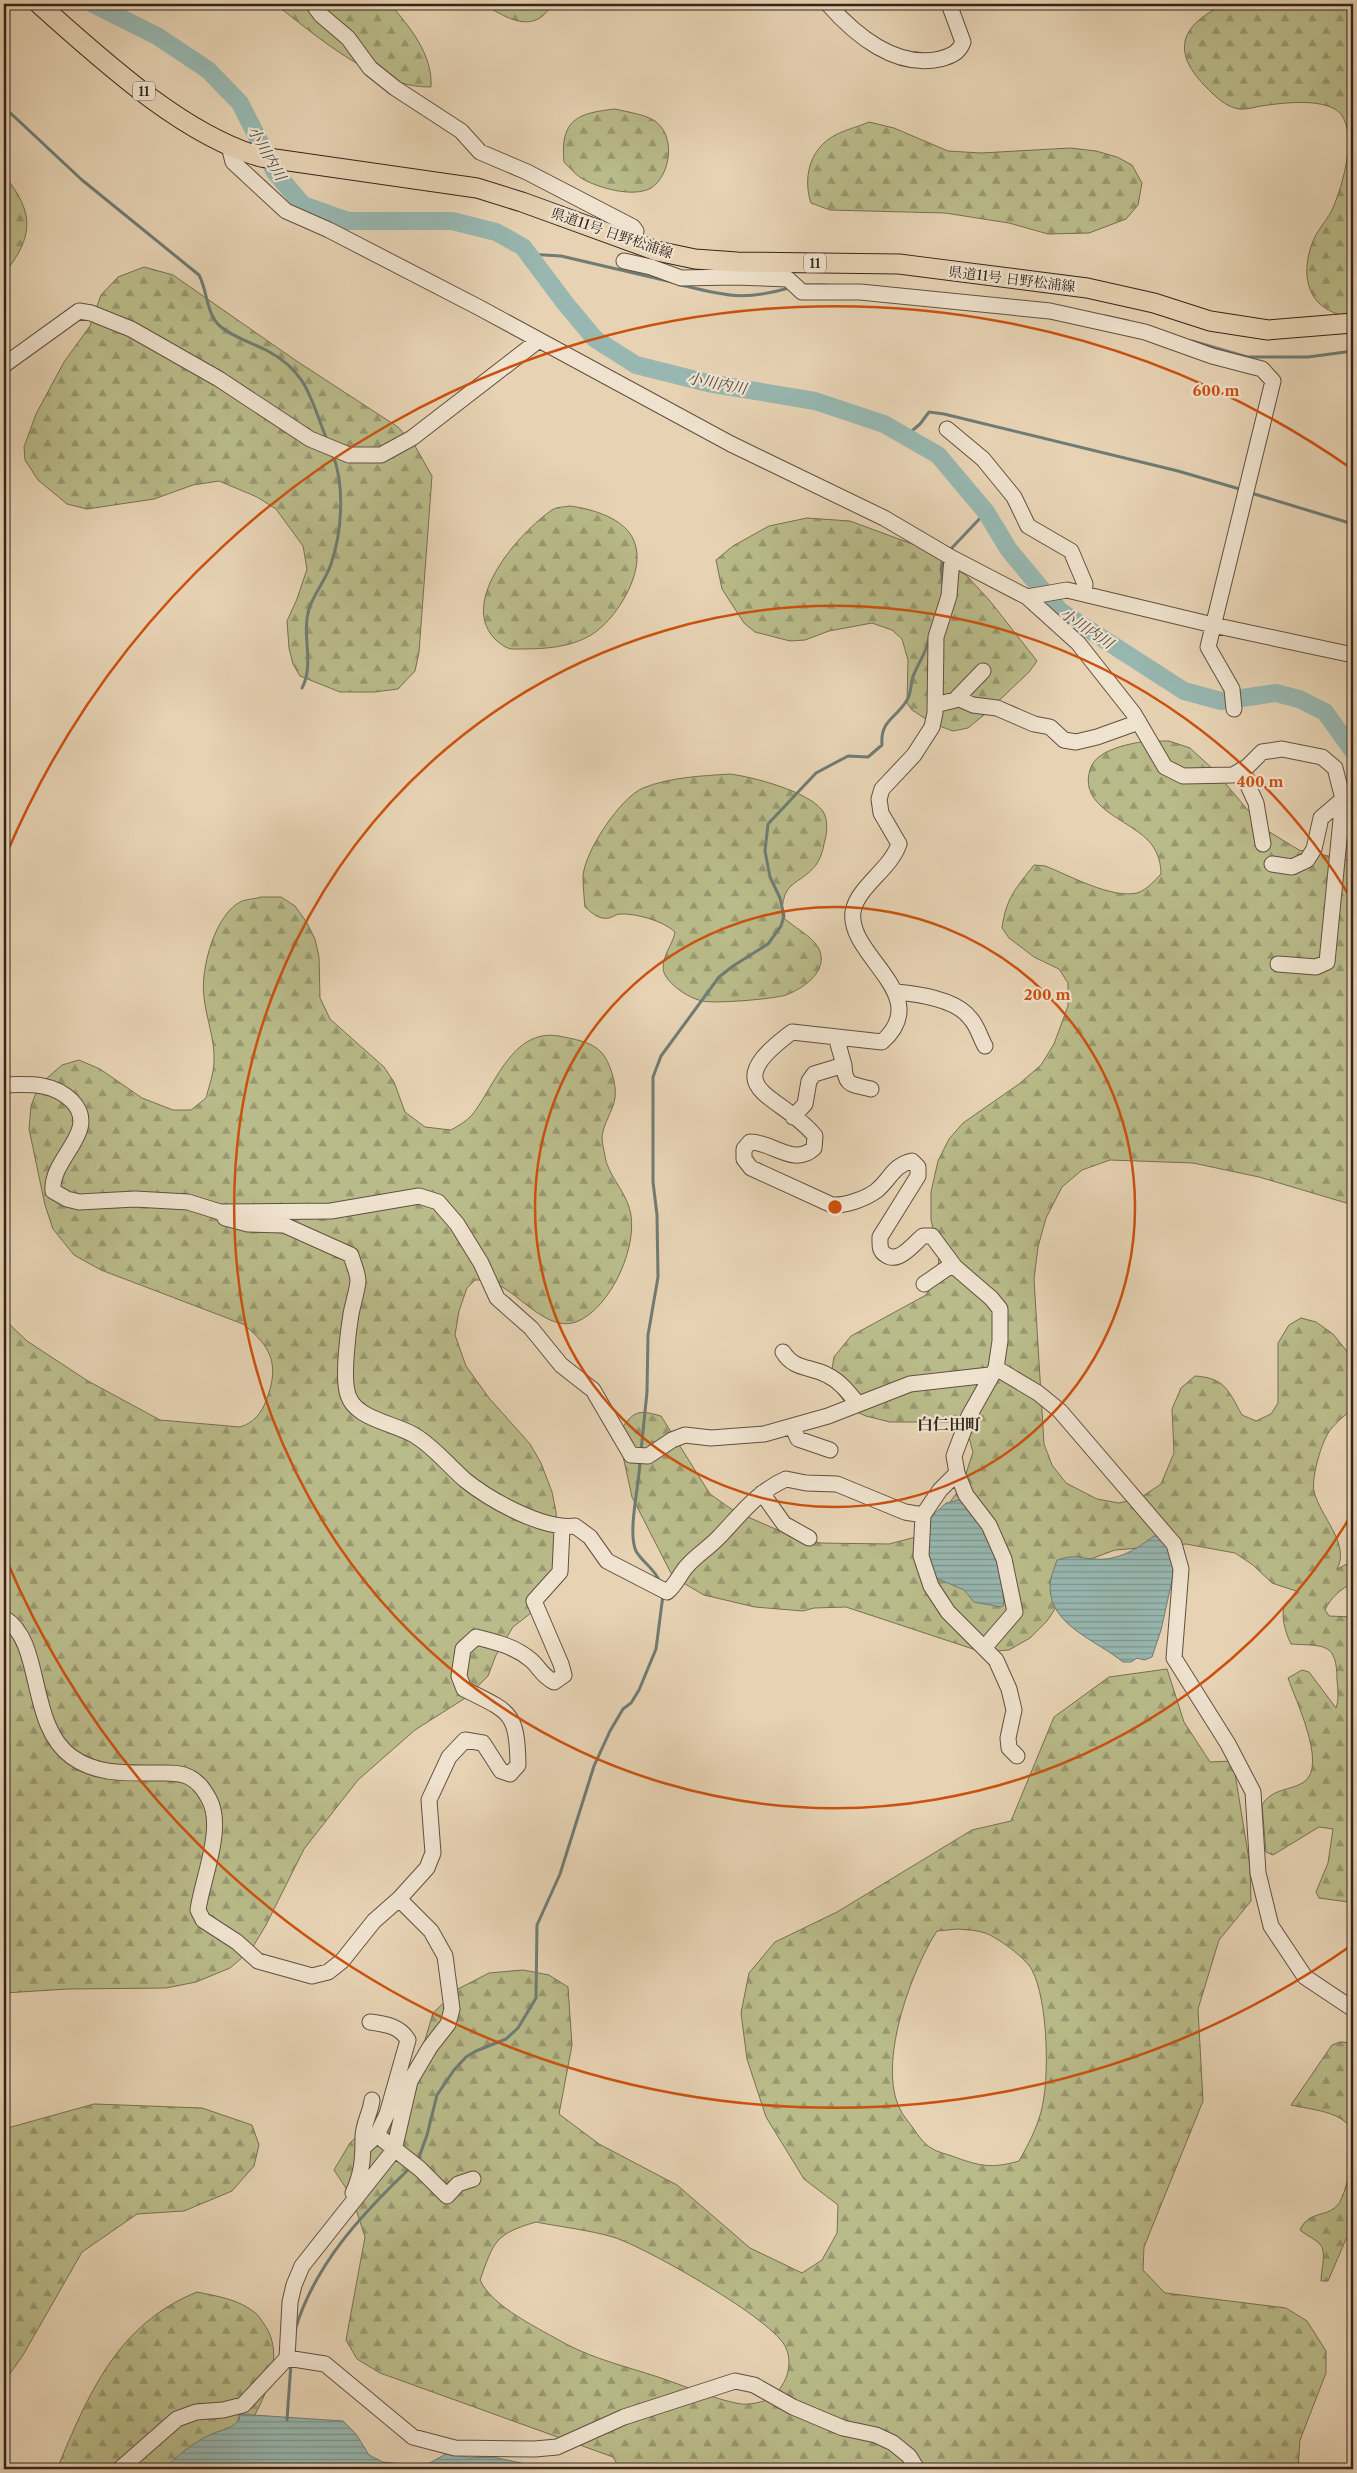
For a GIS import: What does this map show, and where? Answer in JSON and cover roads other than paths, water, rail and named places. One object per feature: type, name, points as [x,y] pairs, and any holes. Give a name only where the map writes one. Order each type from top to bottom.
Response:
[{"type":"main road","name":"県道11号 日野松浦線","points":[[39,4],[138,86],[184,121],[229,146],[261,157],[477,188],[522,202],[657,252],[695,259],[735,270],[899,264],[1087,288],[1154,303],[1210,321],[1268,330],[1353,323]]},
{"type":"street","points":[[313,4],[321,15],[348,38],[370,68],[395,88],[461,131],[480,152],[527,172],[633,227],[636,231],[633,243]]},
{"type":"street","points":[[828,4],[854,31],[872,44],[901,58],[934,60],[949,57],[960,50],[963,42],[949,4]]},
{"type":"street","points":[[229,146],[233,162],[286,211],[329,230],[731,444],[884,518],[1027,597],[1078,643],[1139,722],[1165,767],[1183,776],[1233,775],[1262,752],[1282,749],[1322,757],[1335,768],[1343,799],[1327,962],[1316,968],[1278,964]]},
{"type":"street","points":[[624,260],[681,278],[735,270],[788,279],[802,292],[860,292],[1050,311],[1145,332],[1212,356],[1262,370],[1273,381],[1208,647],[1232,689],[1234,709]]},
{"type":"street","points":[[4,365],[79,312],[91,313],[131,329],[219,379],[310,439],[349,455],[382,455],[412,438],[538,340]]},
{"type":"street","points":[[947,429],[984,459],[1014,497],[1028,526],[1071,551],[1085,584],[1084,594]]},
{"type":"street","points":[[948,555],[950,596],[936,637],[935,705],[932,728],[922,744],[882,790],[879,799],[881,813],[899,844],[895,856],[856,901],[853,914],[855,933],[897,992],[898,1016],[893,1033],[882,1042],[792,1032],[764,1057],[755,1070],[756,1082],[760,1093],[806,1126],[815,1136],[814,1148],[808,1154],[795,1157],[762,1142],[750,1142],[744,1149],[744,1159],[751,1168],[832,1205],[843,1206],[876,1191],[896,1168],[903,1163],[912,1161],[918,1167],[918,1176],[880,1238],[880,1247],[884,1254],[890,1258],[899,1256],[923,1236],[932,1236],[953,1264],[1000,1309],[1000,1342],[993,1372],[958,1440],[954,1456],[957,1473],[966,1495],[989,1526],[1004,1559],[1014,1612],[984,1648]]},
{"type":"street","points":[[1027,597],[1067,590],[1352,657]]},
{"type":"street","points":[[935,705],[958,698],[983,671]]},
{"type":"street","points":[[958,698],[973,705],[997,708],[1034,724],[1050,727],[1064,740],[1076,742],[1097,737],[1139,722]]},
{"type":"street","points":[[1241,770],[1256,803],[1263,844]]},
{"type":"street","points":[[1343,799],[1353,812]]},
{"type":"street","points":[[1272,864],[1292,867],[1308,860],[1314,849],[1321,818],[1343,799]]},
{"type":"street","points":[[897,992],[927,994],[953,1006],[970,1017],[985,1046]]},
{"type":"street","points":[[836,1037],[844,1065],[845,1079],[849,1084],[871,1089]]},
{"type":"street","points":[[793,1117],[804,1104],[809,1081],[814,1074],[844,1065]]},
{"type":"street","points":[[4,1085],[48,1085],[65,1094],[79,1108],[83,1119],[81,1130],[52,1180],[53,1191],[67,1199],[80,1202],[135,1199],[188,1202],[220,1212],[263,1213],[331,1211],[419,1196],[438,1202],[457,1224],[481,1263],[496,1298],[531,1328],[561,1365],[593,1390],[631,1455],[648,1456],[672,1440],[685,1435],[711,1438],[764,1434],[828,1416],[910,1384],[993,1372],[1038,1393],[1060,1411],[1174,1544],[1181,1569],[1174,1658],[1228,1744],[1253,1792],[1258,1873],[1271,1926],[1306,1977],[1353,2009]]},
{"type":"street","points":[[188,1202],[201,1213],[248,1224],[284,1225],[351,1255],[358,1280],[351,1315],[346,1391],[355,1407],[364,1415],[393,1424],[414,1435],[427,1444],[467,1481],[514,1511],[562,1528],[575,1526],[590,1536],[607,1561],[667,1592],[675,1586],[686,1566],[762,1493],[786,1479],[806,1484],[837,1484],[905,1512],[923,1515]]},
{"type":"street","points":[[924,1284],[953,1264]]},
{"type":"street","points":[[783,1352],[789,1361],[799,1368],[827,1375],[842,1385],[858,1404]]},
{"type":"street","points":[[792,1426],[798,1439],[830,1450]]},
{"type":"street","points":[[957,1473],[940,1490],[923,1515],[921,1556],[931,1586],[948,1612],[996,1660],[1009,1689],[1014,1710],[1008,1738],[1009,1748],[1017,1756]]},
{"type":"street","points":[[762,1493],[784,1524],[808,1538]]},
{"type":"street","points":[[4,1618],[15,1626],[22,1638],[28,1651],[43,1713],[55,1737],[71,1757],[97,1770],[121,1773],[176,1773],[190,1777],[201,1785],[211,1802],[215,1823],[212,1851],[198,1910],[203,1920],[237,1942],[258,1961],[312,1976],[328,1972],[362,1939],[374,1921],[399,1899],[427,1868],[433,1853],[429,1800],[456,1748],[465,1740],[483,1743],[501,1771],[510,1774],[518,1765],[514,1726],[504,1709],[464,1689],[459,1676],[463,1649],[476,1637],[506,1644],[532,1661],[542,1676],[554,1682],[564,1675],[562,1664],[534,1601],[560,1572],[562,1528]]},
{"type":"street","points":[[120,2469],[177,2419],[196,2412],[243,2406],[287,2358],[290,2302],[294,2285],[302,2266],[345,2210],[399,2153],[410,2081],[430,2047],[448,2024],[452,2009],[445,1956],[431,1931],[399,1899]]},
{"type":"street","points":[[365,2146],[377,2135],[387,2114],[408,2040],[404,2033],[387,2024],[370,2022]]},
{"type":"street","points":[[345,2210],[360,2177],[365,2146],[363,2138],[372,2100]]},
{"type":"street","points":[[377,2135],[420,2168],[447,2196],[458,2184],[473,2179]]},
{"type":"street","points":[[287,2358],[325,2364],[413,2437],[455,2448],[535,2449],[557,2447],[624,2417],[735,2381],[754,2385],[793,2407],[843,2428],[876,2435],[893,2443],[908,2456],[917,2469]]},
{"type":"water","points":[[964,1499],[999,1553],[1004,1605],[1001,1607],[974,1602],[964,1590],[936,1578],[922,1540],[931,1517],[946,1503]]},
{"type":"water","points":[[1154,1536],[1163,1537],[1175,1567],[1161,1630],[1152,1657],[1144,1660],[1137,1658],[1131,1662],[1123,1662],[1077,1631],[1058,1612],[1052,1601],[1051,1577],[1057,1560],[1073,1557],[1112,1558],[1134,1550]]},
{"type":"water","points":[[238,2414],[343,2421],[356,2434],[369,2455],[383,2462],[424,2466],[446,2454],[454,2453],[469,2458],[493,2457],[549,2469],[164,2469],[180,2454],[199,2441],[234,2425],[240,2419]]},
{"type":"waterway","name":"小川内川","points":[[93,4],[157,36],[208,70],[240,103],[275,172],[303,205],[348,221],[452,221],[496,232],[523,247],[595,339],[636,365],[708,383],[815,401],[884,424],[938,455],[986,512],[1009,550],[1060,611],[1184,691],[1221,701],[1276,693],[1299,699],[1325,712],[1353,751]]},
{"type":"waterway","points":[[4,107],[82,180],[199,275],[212,316],[221,327],[237,337],[266,350],[291,367],[306,388],[327,440]]},
{"type":"waterway","points":[[528,254],[561,256],[672,282]]},
{"type":"waterway","points":[[681,285],[735,296],[759,295],[789,288]]},
{"type":"waterway","points":[[800,285],[826,285]]},
{"type":"waterway","points":[[1105,316],[1128,321]]},
{"type":"waterway","points":[[1192,341],[1247,357],[1308,357],[1353,351]]},
{"type":"waterway","points":[[906,436],[920,424],[929,412],[944,414],[1178,471],[1243,490]]},
{"type":"waterway","points":[[302,688],[306,678],[308,659],[306,629],[309,609],[331,564],[340,524],[341,495],[333,455]]},
{"type":"waterway","points":[[1251,493],[1353,524]]},
{"type":"waterway","points":[[949,551],[986,512]]},
{"type":"waterway","points":[[943,558],[941,569],[943,583]]},
{"type":"waterway","points":[[641,1451],[647,1392],[648,1335],[658,1277],[657,1215],[653,1182],[653,1077],[661,1056],[719,977],[768,944],[781,926],[784,916],[780,898],[770,877],[765,851],[768,824],[816,773],[848,756],[868,757],[882,745],[882,737],[886,725],[909,697],[913,677],[929,639]]},
{"type":"waterway","points":[[640,1460],[633,1520],[634,1543],[636,1551],[655,1573],[660,1582]]},
{"type":"waterway","points":[[418,2160],[427,2135],[437,2095],[454,2070],[466,2057],[476,2051],[506,2039],[518,2028],[536,1998],[537,1925],[560,1874],[594,1766],[610,1731],[623,1709],[631,1703],[639,1690],[656,1649],[663,1595]]},
{"type":"waterway","points":[[295,2330],[304,2306],[327,2262],[357,2223],[410,2168]]},
{"type":"waterway","points":[[287,2420],[291,2363]]},
{"type":"district","name":"白仁田町","points":[[949,1424]]}]
